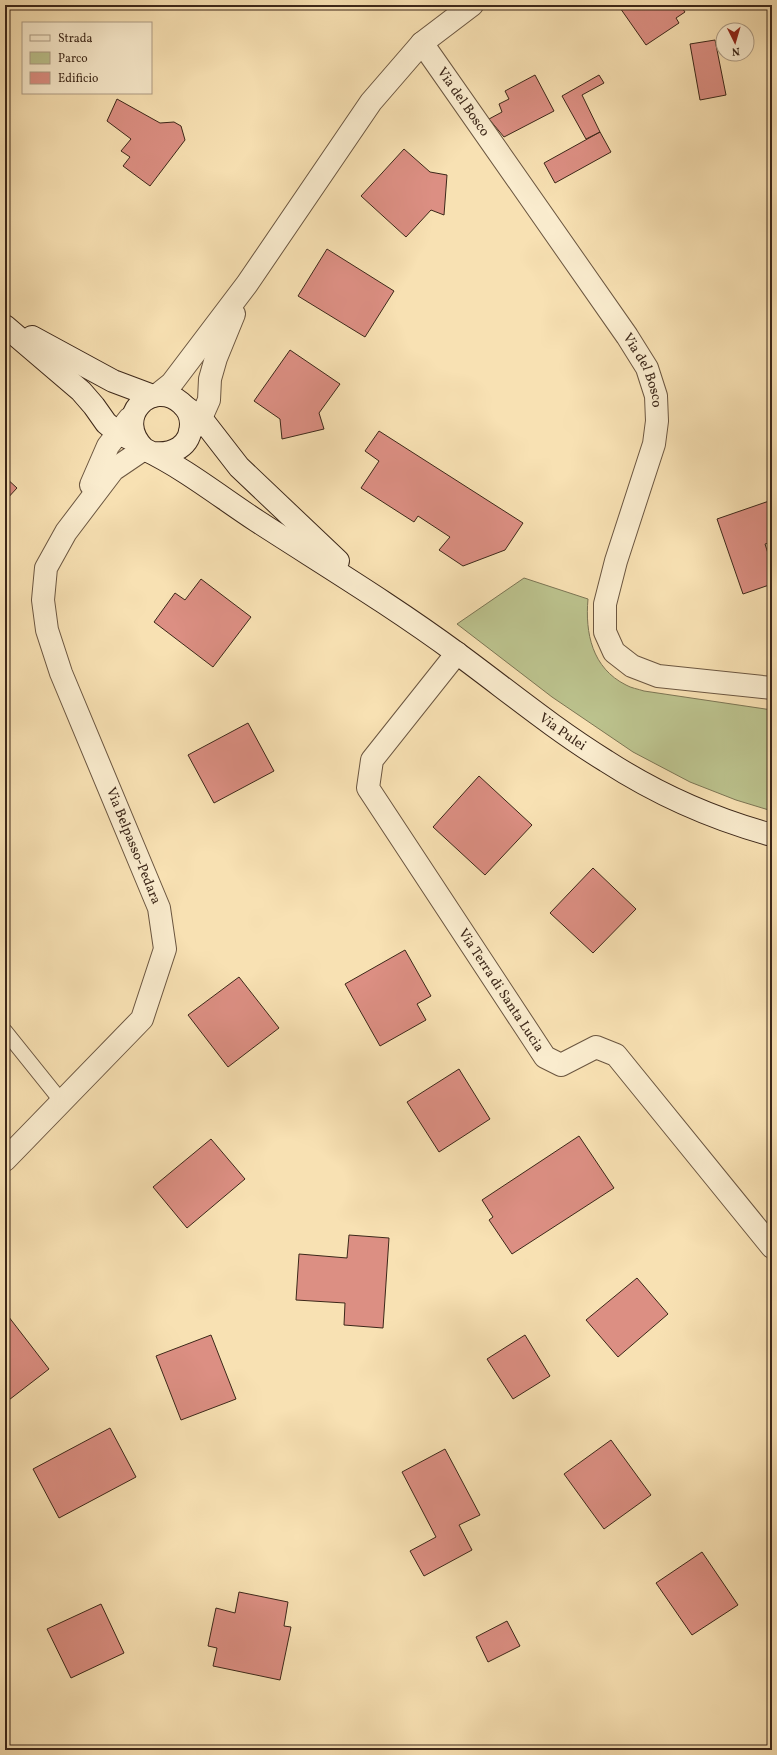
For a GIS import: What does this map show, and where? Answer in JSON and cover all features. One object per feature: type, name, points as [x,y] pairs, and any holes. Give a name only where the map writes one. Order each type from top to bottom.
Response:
[{"type":"street","points":[[77,518],[112,470],[128,441],[134,412],[142,402],[155,396],[172,383],[246,284],[371,102],[422,43],[472,5]]},
{"type":"street","name":"Via del Bosco","points":[[422,43],[627,336],[647,368],[656,396],[657,421],[654,444],[616,561],[605,604],[606,632],[614,652],[632,666],[658,676],[772,688]]},
{"type":"street","points":[[128,441],[162,454],[171,453],[180,448],[186,441],[210,379],[216,358],[246,284]]},
{"type":"street","points":[[5,324],[113,381],[155,396],[172,397],[196,414],[239,467],[374,595]]},
{"type":"street","points":[[5,324],[81,391],[128,441],[208,486],[255,520],[374,595]]},
{"type":"street","points":[[77,518],[128,441]]},
{"type":"street","name":"Via Belpasso-Pedara","points":[[5,1160],[142,1019],[165,949],[159,908],[61,673],[47,630],[43,600],[46,568],[77,518]]},
{"type":"street","name":"Via Pulei","points":[[374,595],[457,653],[559,729],[606,761],[658,791],[709,814],[772,835]]},
{"type":"street","name":"Via Terra di Santa Lucia","points":[[457,653],[372,760],[368,788],[545,1057],[561,1065],[596,1047],[616,1056],[772,1247]]},
{"type":"lane","points":[[5,1031],[62,1102]]},
{"type":"green space","points":[[524,578],[588,599],[588,624],[593,648],[605,669],[614,678],[626,685],[644,691],[772,710],[772,811],[736,800],[690,782],[633,752],[552,697],[457,624]]},
{"type":"building","points":[[618,5],[680,5],[685,12],[676,18],[679,23],[646,45]]},
{"type":"building","points":[[715,40],[715,62],[719,62],[726,95],[700,100],[690,44]]},
{"type":"building","points":[[535,75],[554,111],[504,137],[489,119],[502,112],[499,104],[509,99],[505,91]]},
{"type":"building","points":[[599,75],[604,83],[582,95],[600,132],[586,139],[562,96]]},
{"type":"building","points":[[117,99],[160,123],[174,122],[181,126],[185,140],[150,186],[123,166],[130,157],[121,151],[131,139],[107,121]]},
{"type":"building","points":[[600,132],[611,152],[555,183],[544,163]]},
{"type":"building","points":[[404,149],[430,172],[447,175],[444,215],[431,210],[406,237],[361,196]]},
{"type":"building","points":[[327,249],[394,291],[365,337],[298,296]]},
{"type":"building","points":[[290,350],[340,384],[319,413],[324,429],[282,439],[280,419],[254,401]]},
{"type":"building","points":[[379,431],[523,523],[505,550],[463,566],[439,550],[450,537],[418,516],[414,522],[361,488],[379,461],[365,451]]},
{"type":"building","points":[[5,477],[17,488],[5,501]]},
{"type":"building","points":[[772,500],[772,542],[765,544],[772,566],[772,584],[743,594],[717,519]]},
{"type":"building","points":[[201,579],[251,617],[213,667],[154,622],[175,593],[185,600]]},
{"type":"building","points":[[248,723],[274,771],[214,803],[188,755]]},
{"type":"building","points":[[479,776],[532,825],[485,875],[433,827]]},
{"type":"building","points":[[593,868],[636,909],[593,953],[550,913]]},
{"type":"building","points":[[405,950],[431,996],[417,1004],[426,1020],[380,1046],[345,984]]},
{"type":"building","points":[[239,977],[279,1028],[228,1067],[188,1015]]},
{"type":"building","points":[[459,1069],[490,1119],[439,1152],[407,1102]]},
{"type":"building","points":[[579,1136],[614,1188],[512,1254],[489,1220],[493,1217],[482,1200]]},
{"type":"building","points":[[211,1139],[245,1179],[187,1228],[153,1187]]},
{"type":"building","points":[[349,1235],[389,1238],[383,1328],[344,1325],[345,1303],[296,1300],[299,1254],[347,1258]]},
{"type":"building","points":[[637,1278],[668,1314],[618,1357],[586,1320]]},
{"type":"building","points":[[5,1312],[49,1369],[5,1403]]},
{"type":"building","points":[[211,1335],[236,1399],[181,1420],[156,1356]]},
{"type":"building","points":[[525,1335],[550,1376],[513,1399],[487,1359]]},
{"type":"building","points":[[110,1428],[136,1477],[59,1518],[33,1469]]},
{"type":"building","points":[[611,1440],[651,1495],[604,1529],[564,1474]]},
{"type":"building","points":[[445,1449],[480,1515],[459,1525],[472,1550],[424,1576],[410,1551],[436,1537],[402,1472]]},
{"type":"building","points":[[702,1552],[738,1605],[692,1635],[656,1583]]},
{"type":"building","points":[[239,1592],[288,1602],[284,1626],[291,1627],[280,1680],[213,1666],[217,1648],[208,1646],[216,1608],[235,1613]]},
{"type":"building","points":[[101,1604],[124,1653],[71,1678],[47,1629]]},
{"type":"building","points":[[507,1621],[520,1646],[488,1662],[476,1637]]}]
